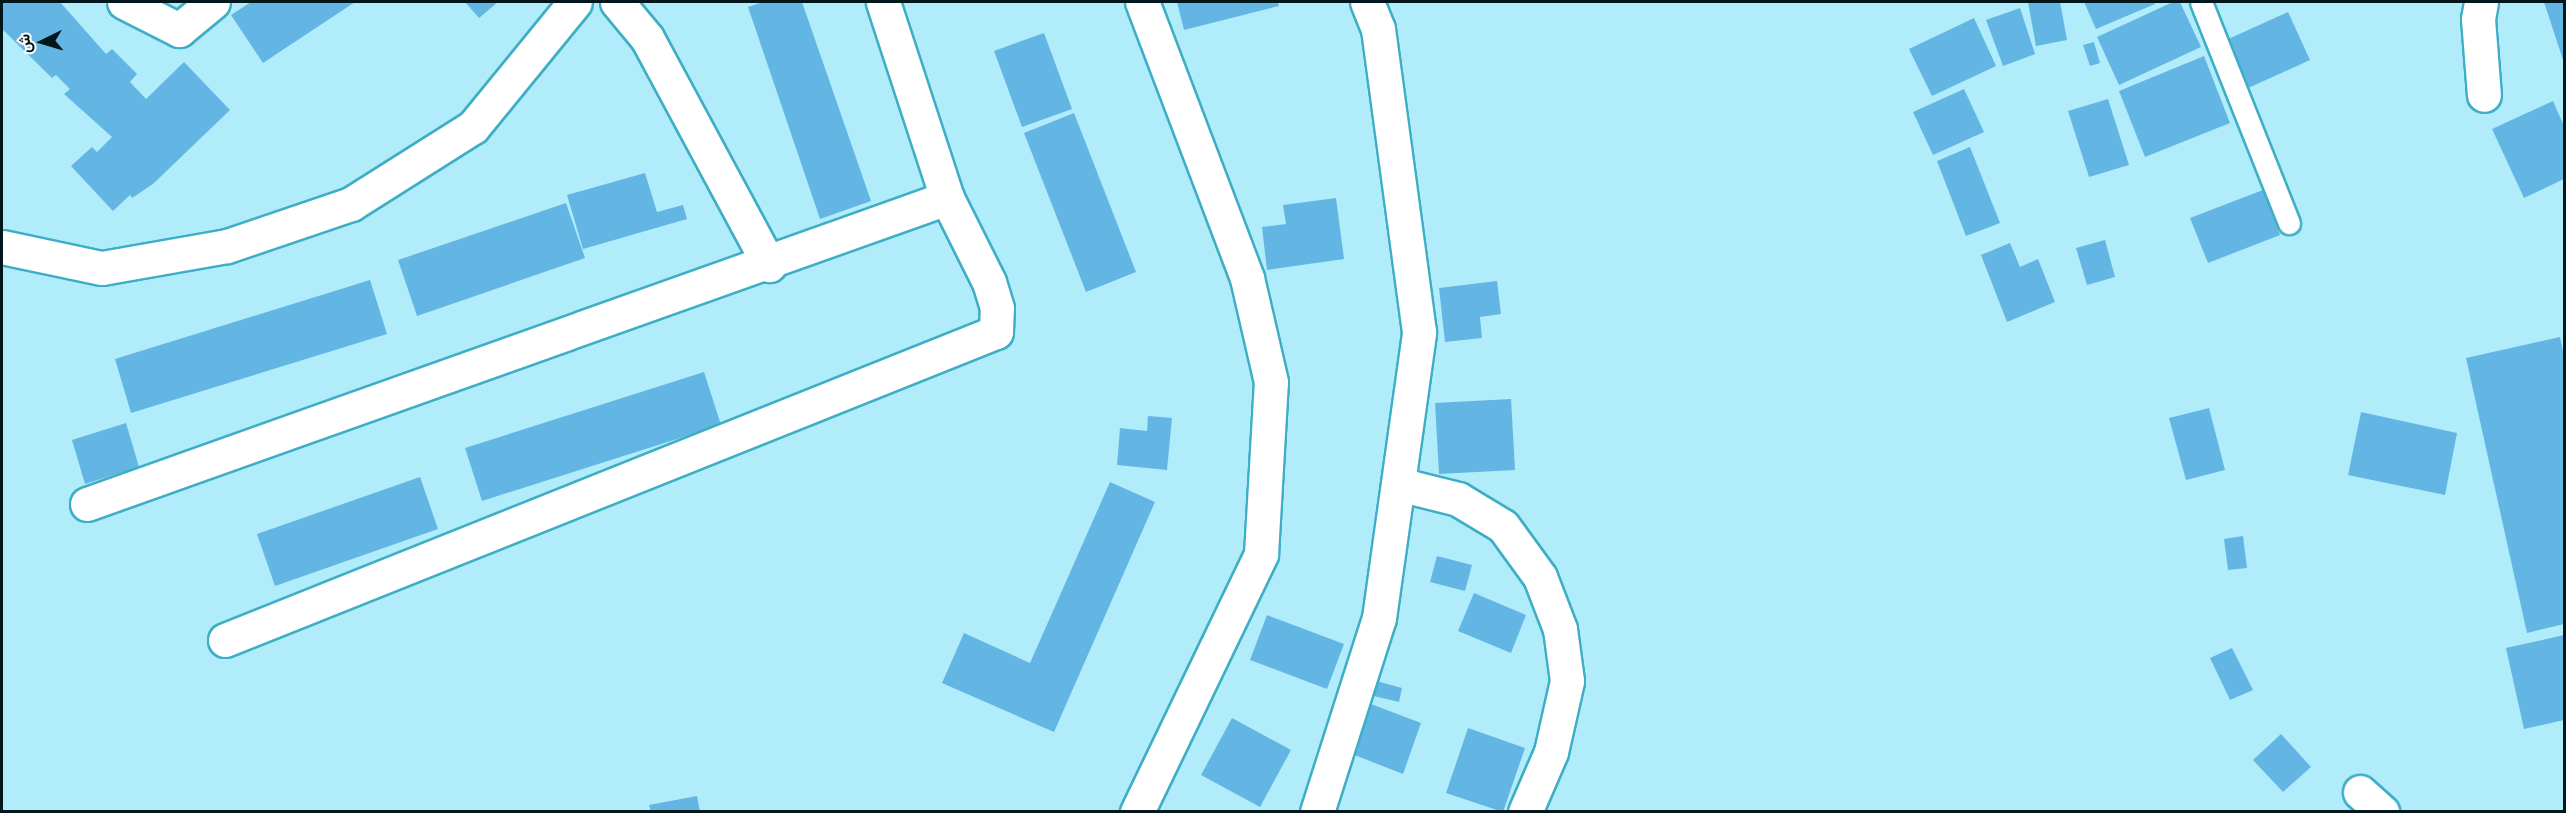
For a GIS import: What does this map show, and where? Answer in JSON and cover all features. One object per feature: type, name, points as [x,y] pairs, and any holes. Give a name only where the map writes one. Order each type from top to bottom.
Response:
[{"type":"street","points":[[124,2],[179,30],[213,2]]},
{"type":"street","points":[[2,247],[102,268],[227,246],[351,204],[473,127],[575,2]]},
{"type":"street","points":[[616,2],[646,38],[769,265]]},
{"type":"street","points":[[225,640],[996,332],[997,308],[989,282],[947,198],[883,2]]},
{"type":"street","points":[[1137,812],[1261,554],[1271,382],[1246,278],[1142,2]]},
{"type":"street","points":[[1317,812],[1379,618],[1419,332],[1398,157],[1378,29],[1367,2]]},
{"type":"street","points":[[2481,2],[2478,19],[2484,95]]},
{"type":"street","points":[[87,504],[769,265],[947,198]]},
{"type":"street","points":[[1398,484],[1458,499],[1503,526],[1540,577],[1560,629],[1567,681],[1551,752],[1525,812]]},
{"type":"lane","points":[[2201,2],[2289,223]]},
{"type":"building","points":[[2,2],[60,2],[106,54],[112,49],[137,74],[130,82],[146,99],[184,62],[230,110],[153,184],[132,198],[130,195],[113,211],[71,166],[92,147],[97,152],[112,137],[64,94],[70,89],[56,75],[52,78],[2,29]]},
{"type":"building","points":[[251,2],[355,2],[263,63],[231,15]]},
{"type":"building","points":[[465,2],[498,2],[479,18]]},
{"type":"building","points":[[763,2],[802,2],[871,201],[820,219],[748,7]]},
{"type":"building","points":[[1177,2],[1278,2],[1279,6],[1184,30]]},
{"type":"building","points":[[2028,2],[2060,2],[2067,40],[2036,46]]},
{"type":"building","points":[[2084,2],[2154,2],[2155,4],[2096,29]]},
{"type":"building","points":[[2173,2],[2180,2],[2201,47],[2119,85],[2097,37]]},
{"type":"building","points":[[2544,2],[2564,2],[2564,63]]},
{"type":"building","points":[[2020,8],[2035,54],[2003,66],[1986,20]]},
{"type":"building","points":[[2288,12],[2310,60],[2246,89],[2224,41]]},
{"type":"building","points":[[1974,18],[1996,66],[1932,96],[1909,49]]},
{"type":"building","points":[[1044,33],[1072,109],[1022,127],[994,51]]},
{"type":"building","points":[[2094,42],[2100,63],[2090,66],[2083,45]]},
{"type":"building","points":[[2204,56],[2230,123],[2145,157],[2119,91]]},
{"type":"building","points":[[1964,89],[1984,132],[1933,155],[1913,112]]},
{"type":"building","points":[[2108,99],[2129,165],[2089,177],[2068,111]]},
{"type":"building","points":[[2553,101],[2564,126],[2564,179],[2524,198],[2492,129]]},
{"type":"building","points":[[1074,113],[1136,272],[1086,292],[1024,133]]},
{"type":"building","points":[[1970,147],[2000,223],[1966,236],[1937,161]]},
{"type":"building","points":[[645,173],[657,212],[683,205],[687,219],[583,249],[567,195]]},
{"type":"building","points":[[2263,190],[2280,235],[2208,263],[2190,218]]},
{"type":"building","points":[[1336,198],[1344,259],[1267,270],[1262,227],[1286,224],[1283,205]]},
{"type":"building","points":[[566,203],[585,258],[417,316],[398,260]]},
{"type":"building","points":[[2105,240],[2115,277],[2087,285],[2076,248]]},
{"type":"building","points":[[2010,243],[2020,267],[2038,259],[2055,302],[2007,322],[1981,255]]},
{"type":"building","points":[[370,280],[387,334],[131,413],[115,359]]},
{"type":"building","points":[[1497,281],[1501,314],[1480,317],[1482,338],[1445,342],[1439,288]]},
{"type":"building","points":[[2560,337],[2564,356],[2564,624],[2527,633],[2466,358]]},
{"type":"building","points":[[704,372],[721,425],[482,501],[465,448]]},
{"type":"building","points":[[1511,399],[1515,470],[1439,474],[1435,403]]},
{"type":"building","points":[[2209,408],[2225,470],[2186,480],[2169,418]]},
{"type":"building","points":[[2361,412],[2457,433],[2445,495],[2348,475]]},
{"type":"building","points":[[1148,416],[1172,418],[1167,470],[1117,465],[1120,428],[1147,431]]},
{"type":"building","points":[[126,423],[139,467],[85,484],[72,440]]},
{"type":"building","points":[[420,477],[438,529],[275,586],[257,534]]},
{"type":"building","points":[[1110,482],[1155,502],[1054,732],[942,683],[964,633],[1030,663]]},
{"type":"building","points":[[2243,536],[2247,568],[2228,570],[2224,539]]},
{"type":"building","points":[[1437,556],[1472,565],[1465,591],[1430,582]]},
{"type":"building","points":[[1474,593],[1526,615],[1511,653],[1458,631]]},
{"type":"building","points":[[1267,615],[1344,644],[1327,689],[1250,660]]},
{"type":"building","points":[[2564,635],[2564,720],[2524,729],[2506,648]]},
{"type":"building","points":[[2232,648],[2253,690],[2230,700],[2210,658]]},
{"type":"building","points":[[1369,679],[1402,688],[1399,702],[1365,694]]},
{"type":"building","points":[[1371,704],[1421,723],[1403,774],[1352,754]]},
{"type":"building","points":[[1232,718],[1291,750],[1260,807],[1201,775]]},
{"type":"building","points":[[1468,728],[1525,748],[1503,812],[1446,793]]},
{"type":"building","points":[[2281,734],[2311,767],[2283,792],[2253,760]]},
{"type":"building","points":[[697,796],[700,812],[651,812],[649,805]]}]
